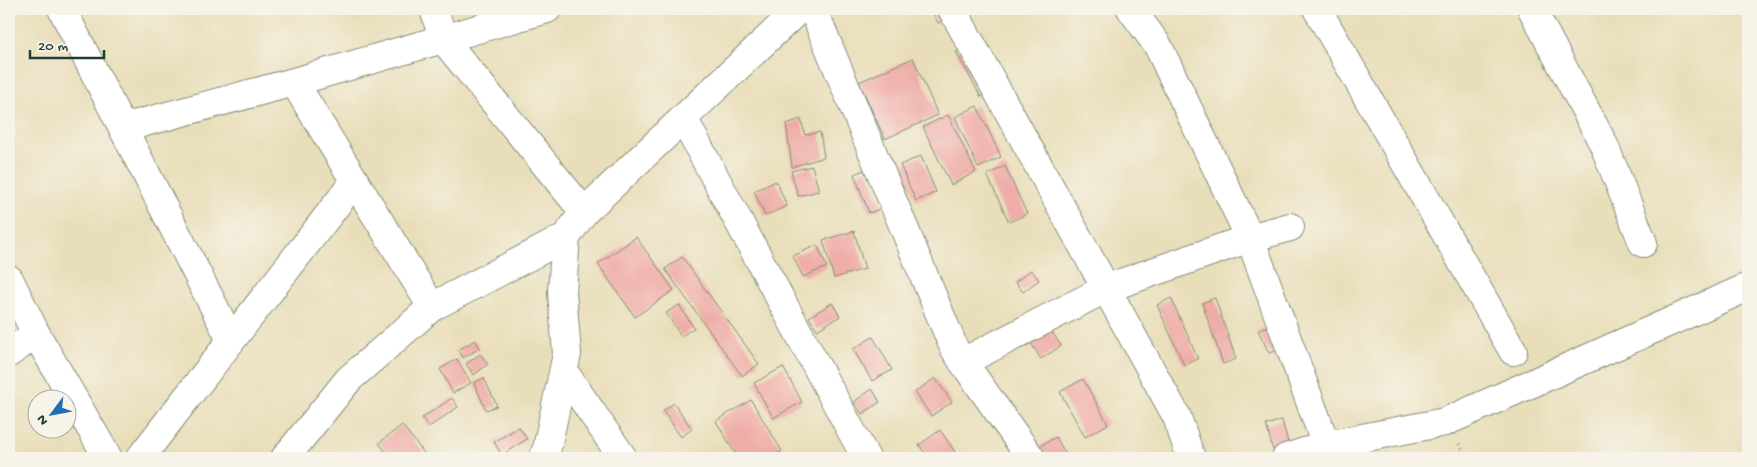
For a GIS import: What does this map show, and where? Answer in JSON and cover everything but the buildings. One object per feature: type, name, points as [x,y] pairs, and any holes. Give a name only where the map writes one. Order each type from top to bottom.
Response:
[{"type":"street","points":[[62,9],[231,340]]},
{"type":"street","points":[[434,9],[443,39],[584,212]]},
{"type":"street","points":[[123,128],[294,82],[547,9]]},
{"type":"street","points":[[284,458],[349,379],[432,307],[566,237],[584,212],[799,9]]},
{"type":"street","points":[[813,9],[954,348],[1031,458]]},
{"type":"street","points":[[952,9],[1177,417],[1190,458]]},
{"type":"street","points":[[1131,9],[1158,46],[1250,238],[1326,445]]},
{"type":"street","points":[[1317,9],[1513,351]]},
{"type":"street","points":[[1532,9],[1604,145],[1643,243]]},
{"type":"street","points":[[294,82],[432,307]]},
{"type":"street","points":[[683,118],[866,458]]},
{"type":"street","points":[[140,458],[355,181]]},
{"type":"street","points":[[963,362],[1107,288],[1250,238],[1290,227]]},
{"type":"street","points":[[543,458],[567,354],[562,292],[566,237]]},
{"type":"street","points":[[9,279],[36,334],[108,458]]},
{"type":"street","points":[[1286,458],[1326,445],[1445,422],[1748,287]]},
{"type":"street","points":[[9,353],[36,334]]},
{"type":"street","points":[[564,372],[623,458]]}]
